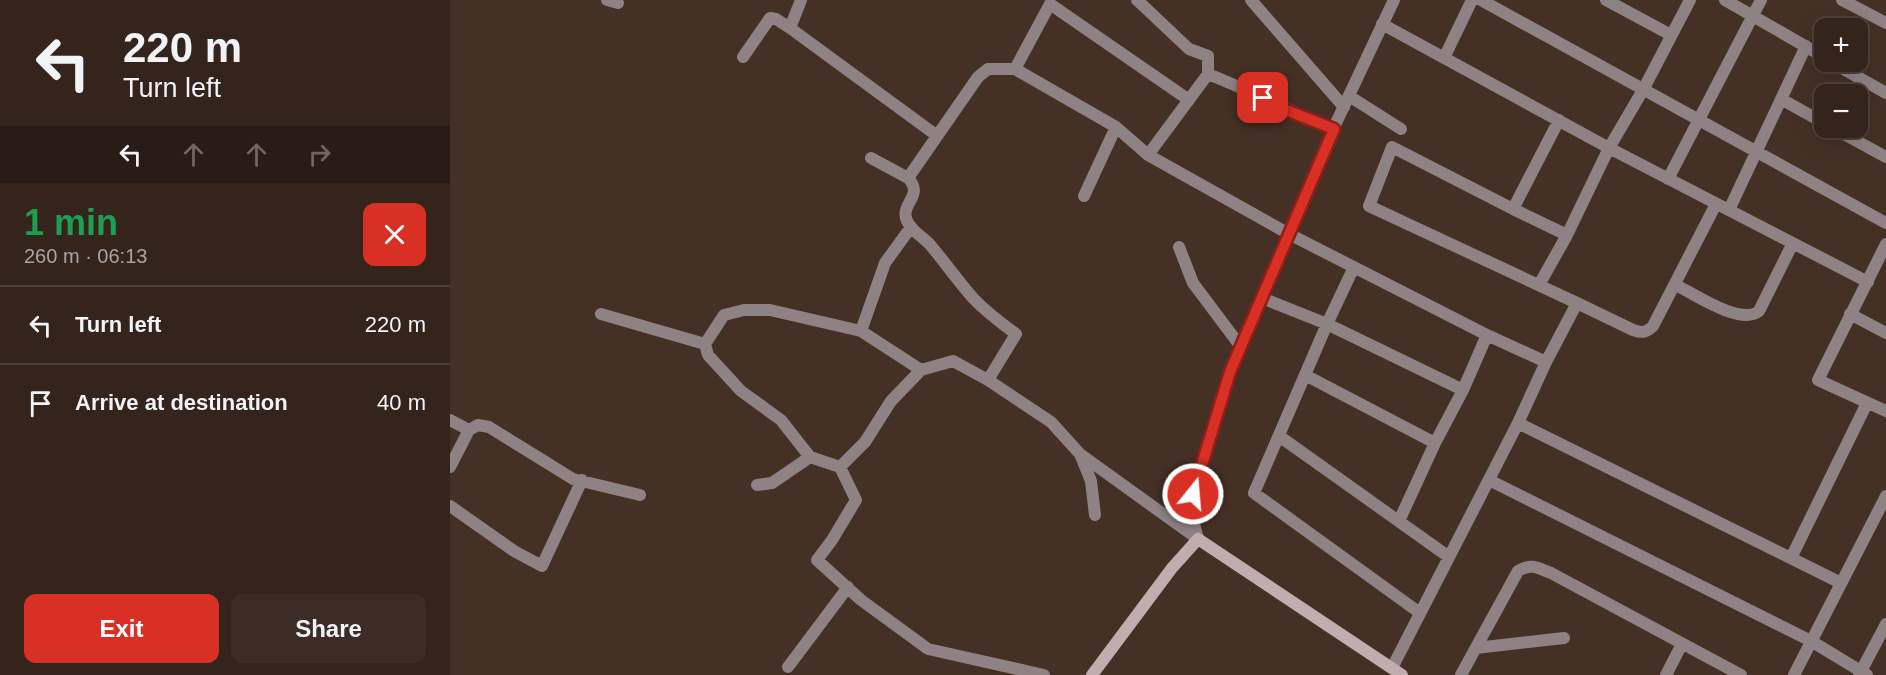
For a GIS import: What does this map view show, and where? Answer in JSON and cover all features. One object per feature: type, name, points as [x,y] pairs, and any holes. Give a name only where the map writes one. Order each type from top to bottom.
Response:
[{"type":"street","points":[[790,28],[801,0]]},
{"type":"street","points":[[1137,0],[1189,49],[1208,56],[1208,74],[1148,155]]},
{"type":"street","points":[[1251,0],[1346,101],[1401,129]]},
{"type":"street","points":[[1198,539],[1192,516],[1193,494],[1230,372],[1346,101],[1394,0]]},
{"type":"street","points":[[1444,58],[1472,0]]},
{"type":"street","points":[[1481,0],[1886,223]]},
{"type":"street","points":[[1606,0],[1671,35]]},
{"type":"street","points":[[1539,285],[1568,235],[1608,148],[1643,90],[1690,0]]},
{"type":"street","points":[[1725,0],[1814,51]]},
{"type":"street","points":[[1668,179],[1761,0]]},
{"type":"street","points":[[1842,0],[1886,23]]},
{"type":"street","points":[[1015,69],[1050,4],[1189,100]]},
{"type":"street","points":[[743,57],[770,18],[776,19],[936,135]]},
{"type":"street","points":[[1382,24],[1608,148],[1868,282]]},
{"type":"street","points":[[1729,210],[1806,46]]},
{"type":"street","points":[[908,178],[978,77],[988,69],[1015,69],[1116,127],[1148,155],[1289,234],[1487,335],[1546,362]]},
{"type":"street","points":[[1849,72],[1886,93]]},
{"type":"street","points":[[1208,74],[1245,89],[1281,108],[1334,129]]},
{"type":"street","points":[[1781,99],[1814,117]]},
{"type":"street","points":[[1513,209],[1559,120]]},
{"type":"street","points":[[1084,196],[1116,127]]},
{"type":"street","points":[[1851,138],[1886,157]]},
{"type":"street","points":[[1568,235],[1392,147],[1369,206],[1641,333],[1653,326],[1716,204]]},
{"type":"street","points":[[871,158],[908,178],[914,189],[905,219],[930,245],[973,298],[1016,334],[988,380]]},
{"type":"street","points":[[861,331],[885,263],[911,227]]},
{"type":"street","points":[[1676,285],[1726,310],[1744,316],[1754,315],[1759,311],[1793,243]]},
{"type":"street","points":[[1886,244],[1818,380],[1886,411]]},
{"type":"street","points":[[1179,247],[1193,283],[1241,348]]},
{"type":"street","points":[[1354,267],[1254,493],[1420,613]]},
{"type":"street","points":[[1262,298],[1327,324],[1463,390]]},
{"type":"street","points":[[840,467],[866,442],[891,401],[921,370],[953,361],[988,380],[1051,422],[1080,453],[1198,539],[1397,671],[1420,613],[1577,303]]},
{"type":"street","points":[[921,370],[861,331],[770,310],[744,310],[724,315],[705,344],[708,355],[741,391],[781,420],[810,457],[840,467],[856,500],[817,560],[861,600],[928,650],[1005,671],[1044,675]]},
{"type":"street","points":[[601,314],[705,344]]},
{"type":"street","points":[[1850,314],[1886,333]]},
{"type":"street","points":[[1399,521],[1435,443],[1463,390],[1487,335]]},
{"type":"street","points":[[1305,375],[1435,443]]},
{"type":"street","points":[[1791,558],[1867,403]]},
{"type":"street","points":[[450,420],[469,430]]},
{"type":"street","points":[[1518,423],[1842,583]]},
{"type":"street","points":[[450,467],[469,430],[478,425],[489,427],[573,479],[640,495]]},
{"type":"street","points":[[1279,436],[1449,557]]},
{"type":"street","points":[[1080,453],[1091,481],[1095,515]]},
{"type":"street","points":[[756,485],[772,483],[810,457]]},
{"type":"street","points":[[450,506],[513,551],[542,566],[582,480]]},
{"type":"street","points":[[1489,480],[1812,641],[1862,674],[1886,624]]},
{"type":"street","points":[[1794,675],[1886,496]]},
{"type":"street","points":[[1092,675],[1173,568],[1198,539]]},
{"type":"street","points":[[1461,675],[1518,571],[1526,566],[1551,573],[1736,674]]},
{"type":"street","points":[[788,666],[848,587]]},
{"type":"street","points":[[1476,648],[1564,638]]},
{"type":"street","points":[[1666,675],[1682,644]]},
{"type":"route","points":[[1193,494],[1230,372],[1334,129],[1281,108],[1263,98]]}]
